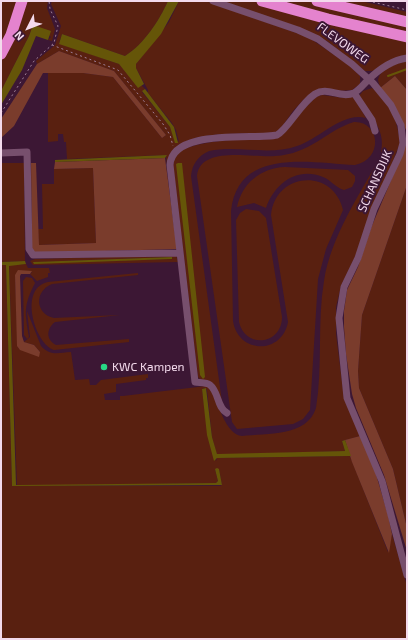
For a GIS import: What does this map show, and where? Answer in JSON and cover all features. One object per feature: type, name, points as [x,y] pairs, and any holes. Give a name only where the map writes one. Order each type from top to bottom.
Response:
[{"type":"highway","points":[[1,54],[11,35],[22,1]]},
{"type":"highway","name":"FLEVOWEG","points":[[262,1],[328,19],[407,37]]},
{"type":"highway","name":"FLEVOWEG","points":[[317,1],[407,22]]},
{"type":"street","name":"FLEVOWEG","points":[[213,1],[313,36],[345,59],[369,79],[390,63],[407,58]]},
{"type":"street","points":[[227,413],[222,409],[212,387],[205,383],[195,383],[170,165],[174,152],[182,147],[218,137],[277,135],[284,130],[301,106],[318,93],[329,91],[344,95],[354,93],[369,79]]},
{"type":"street","name":"SCHANSDIJK","points":[[369,79],[383,94],[398,115],[403,143],[395,168],[374,209],[358,258],[344,287],[339,308],[340,334],[347,398],[382,481],[407,575]]},
{"type":"street","points":[[354,93],[372,120],[375,131]]},
{"type":"street","points":[[1,153],[27,152],[29,249],[33,255],[180,253]]},
{"type":"path","points":[[1,113],[34,60],[52,45],[58,26],[50,9],[49,1]]},
{"type":"path","points":[[368,1],[407,10]]},
{"type":"path","points":[[52,45],[118,70],[163,124],[170,136],[174,152]]},
{"type":"shaded area","points":[[1,1],[18,1],[1,49]]},
{"type":"shaded area","points":[[25,1],[48,1],[47,8],[55,29],[52,41],[48,40],[51,37],[33,25],[1,91],[1,58]]},
{"type":"shaded area","points":[[52,1],[168,1],[145,39],[125,56],[62,34],[59,43],[119,64],[138,87],[141,85],[145,89],[142,92],[170,127],[174,137],[179,142],[176,130],[172,123],[148,93],[148,90],[136,68],[136,64],[169,22],[179,1],[206,1],[308,37],[349,65],[360,76],[360,84],[352,90],[337,91],[304,99],[281,128],[276,132],[213,135],[196,138],[182,143],[172,152],[167,165],[166,155],[67,159],[66,142],[64,142],[63,134],[58,134],[58,141],[48,142],[48,73],[83,73],[113,77],[162,138],[166,135],[114,71],[59,51],[37,64],[36,61],[55,45],[61,26],[51,4]]},
{"type":"shaded area","points":[[168,1],[179,1],[161,34],[136,64],[136,68],[144,84],[138,88],[119,64],[59,44],[62,34],[125,56],[145,39]]},
{"type":"shaded area","points":[[221,1],[255,1],[407,40],[407,56],[372,71],[365,71],[327,41]]},
{"type":"shaded area","points":[[273,1],[307,1],[407,25],[407,35]]},
{"type":"shaded area","points":[[326,1],[361,1],[407,12],[407,20]]},
{"type":"shaded area","points":[[33,25],[51,31],[48,40],[36,36],[22,70],[1,105],[1,91]]},
{"type":"shaded area","points":[[59,51],[114,71],[166,135],[162,138],[113,77],[83,73],[43,73],[14,126],[1,138],[1,119],[37,64]]},
{"type":"shaded area","points":[[407,61],[407,90],[395,76],[380,88],[378,80],[382,72],[398,63]]},
{"type":"shaded area","points":[[395,76],[407,90],[407,185],[362,315],[358,371],[359,388],[393,469],[407,528],[407,551],[384,475],[356,408],[352,394],[346,354],[344,327],[344,311],[347,290],[358,267],[371,228],[395,171],[406,137],[406,130],[397,111],[380,88]]},
{"type":"shaded area","points":[[372,88],[378,93],[384,99],[392,112],[400,143],[355,257],[341,286],[336,307],[336,334],[344,398],[360,436],[342,441],[345,451],[217,455],[212,437],[207,390],[205,388],[202,389],[208,435],[216,461],[217,458],[350,456],[388,552],[392,534],[407,586],[407,639],[1,639],[1,265],[6,265],[12,486],[17,486],[9,265],[26,264],[28,268],[49,268],[50,273],[48,273],[48,277],[37,281],[30,274],[32,272],[15,275],[18,348],[40,352],[34,345],[24,342],[30,337],[27,311],[41,346],[44,349],[51,353],[71,352],[75,380],[89,379],[90,385],[96,385],[101,380],[148,374],[148,378],[146,378],[146,380],[116,384],[116,392],[104,394],[105,400],[120,400],[120,396],[206,386],[211,389],[223,417],[231,430],[242,436],[285,432],[304,424],[311,417],[316,408],[318,392],[322,297],[328,264],[339,232],[380,157],[382,147],[382,138],[377,124],[359,96],[363,91]],"holes":[[[215,469],[219,469],[222,485],[17,486],[216,483],[218,481]]]},
{"type":"shaded area","points":[[145,89],[174,127],[178,143],[175,143],[170,127],[142,91]]},
{"type":"shaded area","points":[[322,95],[344,98],[353,96],[366,118],[349,118],[314,138],[297,146],[286,149],[220,149],[209,151],[202,155],[194,164],[191,176],[222,402],[198,377],[173,165],[175,156],[182,150],[208,143],[225,140],[281,136],[298,115],[316,97]]},
{"type":"shaded area","points":[[354,122],[363,123],[369,127],[375,141],[371,156],[364,161],[355,165],[318,162],[279,163],[261,168],[247,177],[236,191],[231,211],[233,321],[237,332],[243,340],[251,345],[269,345],[278,340],[284,333],[288,322],[271,215],[275,201],[283,190],[293,183],[305,180],[317,181],[328,187],[337,196],[343,210],[326,249],[318,279],[310,410],[303,419],[293,424],[237,429],[232,422],[197,176],[200,166],[207,160],[229,155],[275,156],[288,154],[308,147],[334,131]]},
{"type":"shaded area","points":[[167,155],[165,158],[55,162],[55,160]]},
{"type":"shaded area","points":[[165,158],[177,249],[32,253],[31,163],[36,163],[39,245],[96,243],[93,168],[54,169],[55,162]]},
{"type":"shaded area","points":[[1,163],[24,163],[25,261],[1,262]]},
{"type":"shaded area","points":[[182,163],[205,377],[203,379],[200,375],[176,164]]},
{"type":"shaded area","points":[[285,167],[348,170],[355,176],[355,181],[352,187],[344,190],[338,188],[323,177],[313,174],[304,174],[288,179],[281,185],[275,191],[266,208],[254,203],[237,207],[243,191],[254,178],[268,170]]},
{"type":"shaded area","points":[[93,168],[96,243],[39,245],[38,229],[43,229],[42,184],[54,184],[54,169]]},
{"type":"shaded area","points":[[407,185],[407,528],[393,469],[359,388],[358,371],[362,315]]},
{"type":"shaded area","points":[[246,209],[259,211],[266,218],[282,317],[280,326],[276,333],[270,338],[263,340],[255,340],[248,337],[243,331],[239,322],[236,220],[240,213]]},
{"type":"shaded area","points":[[176,255],[178,262],[33,265],[30,261],[35,259]],"holes":[[[172,257],[172,259],[35,262]]]},
{"type":"shaded area","points":[[172,257],[172,259],[34,264],[33,262]]},
{"type":"shaded area","points":[[25,261],[26,264],[9,266],[16,485],[216,483],[218,481],[215,469],[217,468],[219,469],[222,485],[12,486],[6,265],[1,265],[1,262]]},
{"type":"shaded area","points":[[18,270],[32,271],[30,274],[21,274],[20,276],[22,336],[24,342],[34,345],[40,352],[39,357],[20,350],[17,346],[15,275]]},
{"type":"shaded area","points":[[138,273],[138,275],[52,284],[46,287],[42,292],[39,302],[43,312],[54,318],[120,315],[55,322],[50,328],[48,334],[50,340],[56,345],[129,339],[129,342],[54,350],[47,346],[41,338],[33,316],[32,305],[34,294],[39,286],[48,282]]},
{"type":"shaded area","points":[[26,277],[32,278],[35,283],[28,298],[26,310],[29,337],[27,339],[24,335],[23,281]]},
{"type":"shaded area","points":[[206,388],[212,437],[217,454],[345,451],[342,441],[345,440],[351,456],[217,458],[214,461],[207,435],[202,389]]},
{"type":"shaded area","points":[[360,436],[375,471],[388,515],[392,534],[389,553],[352,462],[345,440]]},
{"type":"waterway","points":[[388,76],[407,69]]},
{"type":"place","name":"KWC Kampen","points":[[104,367]]}]
